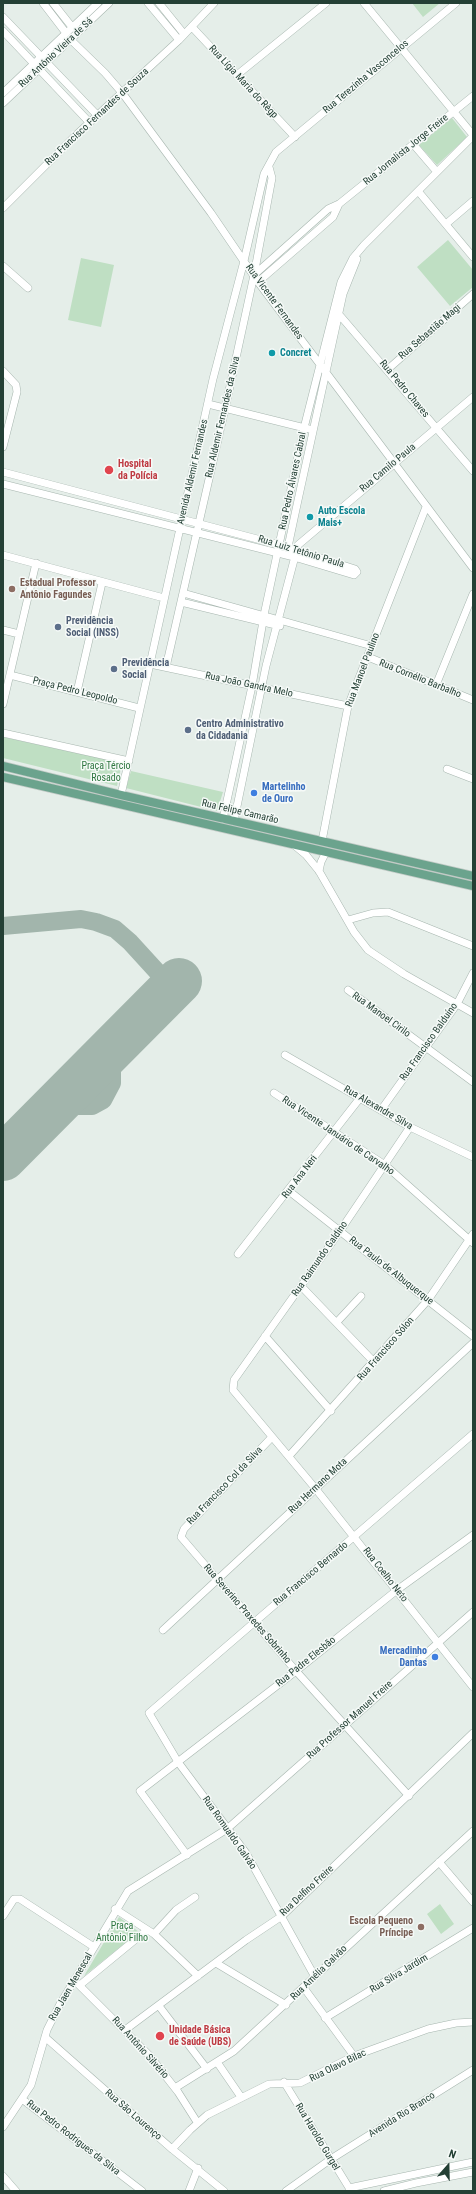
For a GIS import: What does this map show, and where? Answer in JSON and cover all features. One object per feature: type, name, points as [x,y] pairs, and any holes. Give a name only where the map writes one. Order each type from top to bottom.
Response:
[{"type":"main road","name":"Rua Felipe Camarão","points":[[3,766],[223,819],[473,876]]},
{"type":"main road","name":"Rua Felipe Camarão","points":[[3,777],[471,886]]},
{"type":"main road","points":[[46,787],[36,782],[36,779],[41,777],[57,780]]},
{"type":"main road","points":[[405,870],[436,875],[443,874],[443,870],[433,866]]},
{"type":"main road","points":[[471,886],[458,881],[458,877],[462,874],[473,876]]},
{"type":"street","points":[[43,3],[69,30]]},
{"type":"street","points":[[53,3],[69,30]]},
{"type":"street","name":"Rua Antônio Vieira de Sá","points":[[3,103],[69,30],[98,3]]},
{"type":"street","name":"Rua Antônio Vieira de Sá","points":[[44,59],[71,40],[109,3]]},
{"type":"street","points":[[148,3],[182,37]]},
{"type":"street","points":[[159,3],[182,37]]},
{"type":"street","name":"Rua Francisco Fernandes de Souza","points":[[3,208],[90,123],[123,94],[182,37],[214,3]]},
{"type":"street","points":[[238,75],[326,3]]},
{"type":"street","points":[[364,3],[473,136]]},
{"type":"street","name":"Rua Terezinha Vasconcelos","points":[[276,152],[456,3]]},
{"type":"street","points":[[3,17],[98,116]]},
{"type":"street","name":"Rua Lígia Maria do Rêgp","points":[[192,27],[295,137]]},
{"type":"street","points":[[3,31],[90,123]]},
{"type":"street","name":"Rua Vicente Fernandes","points":[[71,40],[105,73],[123,94],[211,213],[258,282],[473,568]]},
{"type":"street","name":"Rua Antônio Vieira de Sá","points":[[3,93],[37,66]]},
{"type":"street","name":"Rua Jornalista Jorge Freire","points":[[254,275],[328,209],[339,204],[473,96]]},
{"type":"street","name":"Rua Pedro Álvares Cabral","points":[[223,819],[252,686],[262,623],[279,553],[304,428],[347,268],[364,245],[473,136]]},
{"type":"street","points":[[413,144],[437,172]]},
{"type":"street","name":"Avenida Aldemir Fernandes","points":[[121,795],[139,708],[208,404],[264,174],[276,152]]},
{"type":"street","name":"Rua Aldemir Fernandes da Silva","points":[[166,667],[198,523],[226,408],[254,275],[272,178],[269,166]]},
{"type":"street","points":[[418,191],[473,257]]},
{"type":"street","points":[[446,224],[473,202]]},
{"type":"street","name":"Rua Jornalista Jorge Freire","points":[[258,282],[333,217],[339,204]]},
{"type":"street","points":[[3,266],[28,288]]},
{"type":"street","name":"Rua Sebastião Magi","points":[[387,370],[473,294]]},
{"type":"street","name":"Rua Pedro Álvares Cabral","points":[[288,547],[326,372],[336,312]]},
{"type":"street","name":"Rua Pedro Chaves","points":[[336,312],[473,471]]},
{"type":"street","points":[[3,371],[16,385],[17,392],[3,447]]},
{"type":"street","name":"Rua Camilo Paula","points":[[295,553],[303,539],[473,397]]},
{"type":"street","points":[[208,404],[314,430]]},
{"type":"street","name":"Rua Luiz Tetônio Paula","points":[[3,472],[288,547]]},
{"type":"street","name":"Rua Luiz Tetônio Paula","points":[[3,484],[196,534],[279,553],[295,553],[355,569],[357,572],[354,575],[295,553]]},
{"type":"street","name":"Rua Manoel Paulino","points":[[322,841],[348,706],[426,507]]},
{"type":"street","points":[[234,821],[262,688],[295,553],[288,547]]},
{"type":"street","points":[[3,555],[36,563],[102,583],[164,598]]},
{"type":"street","points":[[3,704],[36,563]]},
{"type":"street","points":[[77,692],[102,583]]},
{"type":"street","name":"Rua Cornélio Barbalho","points":[[183,593],[264,615],[278,623]]},
{"type":"street","points":[[436,685],[473,594]]},
{"type":"street","name":"Rua Cornélio Barbalho","points":[[181,602],[262,623],[289,624],[372,646]]},
{"type":"street","points":[[3,630],[19,634]]},
{"type":"street","name":"Rua Cornélio Barbalho","points":[[368,657],[473,700]]},
{"type":"street","name":"Rua João Gandra Melo","points":[[150,664],[348,706]]},
{"type":"street","name":"Praça Pedro Leopoldo","points":[[10,675],[139,708]]},
{"type":"street","points":[[3,733],[129,761]]},
{"type":"street","points":[[447,769],[473,779]]},
{"type":"street","points":[[293,844],[306,855],[319,871],[363,945],[375,956],[473,1013]]},
{"type":"street","points":[[319,871],[321,862],[326,852]]},
{"type":"street","points":[[348,920],[373,913],[388,912],[473,946]]},
{"type":"street","name":"Rua Francisco Balduíno","points":[[381,1110],[457,1004],[473,973]]},
{"type":"street","name":"Rua Manoel Cirilo","points":[[348,990],[473,1082]]},
{"type":"street","name":"Rua Alexandre Silva","points":[[285,1055],[410,1127],[473,1157]]},
{"type":"street","name":"Rua Vicente Januário de Carvalho","points":[[274,1093],[385,1165],[472,1239]]},
{"type":"street","name":"Rua Ana Neri","points":[[238,1254],[289,1191],[360,1098]]},
{"type":"street","name":"Rua Raimundo Galdino","points":[[233,1390],[234,1380],[340,1231],[410,1127]]},
{"type":"street","name":"Rua Paulo de Albuquerque","points":[[289,1191],[473,1336]]},
{"type":"street","name":"Rua Francisco Sólon","points":[[289,1456],[428,1300],[472,1239]]},
{"type":"street","points":[[301,1286],[374,1362]]},
{"type":"street","points":[[337,1322],[360,1296]]},
{"type":"street","points":[[266,1336],[331,1410]]},
{"type":"street","name":"Rua Hermano Mota","points":[[163,1630],[217,1578],[473,1343]]},
{"type":"street","name":"Rua Coelho Neto","points":[[233,1390],[316,1488],[473,1687]]},
{"type":"street","name":"Rua Francisco Bernardo","points":[[149,1713],[473,1434]]},
{"type":"street","name":"Rua Francisco Col da Silva","points":[[181,1538],[184,1529],[272,1437]]},
{"type":"street","name":"Rua Padre Elesbão","points":[[187,1855],[140,1791],[296,1671],[397,1590],[473,1535]]},
{"type":"street","name":"Rua Severino Praxedes Sobrinho","points":[[181,1538],[296,1671],[409,1796]]},
{"type":"street","name":"Rua Professor Manuel Freire","points":[[227,1829],[473,1612]]},
{"type":"street","name":"Rua Romualdo Galvão","points":[[149,1713],[178,1762],[246,1854],[282,1916],[314,1976]]},
{"type":"street","name":"Rua Delfino Freire","points":[[125,2030],[282,1916],[409,1796],[473,1733]]},
{"type":"street","name":"Rua Jaen Menescal","points":[[3,2127],[22,2099],[35,2076],[45,2037],[60,2004],[77,1982],[94,1947],[116,1909],[132,1888],[227,1829]]},
{"type":"street","name":"Rua Amélia Galvão","points":[[175,2088],[234,2051],[286,2005],[314,1976],[473,1831]]},
{"type":"street","points":[[439,1862],[473,1902]]},
{"type":"street","points":[[77,1982],[151,1932],[176,1910],[195,1897]]},
{"type":"street","points":[[3,1916],[14,1899],[20,1899],[94,1947]]},
{"type":"street","points":[[116,1909],[151,1932],[198,1976]]},
{"type":"street","name":"Rua Silva Jardim","points":[[325,2018],[473,1928]]},
{"type":"street","points":[[216,1963],[286,2005]]},
{"type":"street","name":"Rua Antônio Silvério","points":[[77,1982],[149,2055],[175,2088],[197,2122]]},
{"type":"street","points":[[304,1988],[354,2056]]},
{"type":"street","points":[[159,2006],[207,2069]]},
{"type":"street","name":"Rua Olavo Bilac","points":[[172,2149],[197,2122],[240,2097],[269,2084],[284,2082],[300,2083],[354,2056],[428,2029],[456,2022],[473,2022]]},
{"type":"street","name":"Rua São Lourenço","points":[[45,2037],[172,2149],[198,2168],[224,2191]]},
{"type":"street","points":[[218,2062],[240,2097]]},
{"type":"street","name":"Avenida Rio Branco","points":[[286,2191],[331,2159],[473,2070]]},
{"type":"street","name":"Rua Haroldo Gurgel","points":[[284,2082],[350,2189]]},
{"type":"street","name":"Rua Pedro Rodrigues da Silva","points":[[22,2099],[142,2191]]},
{"type":"street","points":[[350,2189],[473,2162]]},
{"type":"street","points":[[189,2191],[198,2168]]},
{"type":"street","points":[[384,2191],[473,2172]]},
{"type":"street","points":[[3,2176],[16,2191]]},
{"type":"green space","points":[[412,3],[440,3],[423,17]]},
{"type":"green space","points":[[452,118],[467,137],[437,165],[419,145]]},
{"type":"green space","points":[[448,240],[473,270],[473,287],[450,306],[417,267]]},
{"type":"green space","points":[[81,258],[114,265],[101,327],[68,320]]},
{"type":"green space","name":"Praça Tércio Rosado","points":[[3,737],[122,763],[117,786],[3,758]]},
{"type":"green space","points":[[131,771],[223,792],[217,811],[126,788]]},
{"type":"green space","points":[[440,1904],[454,1924],[441,1934],[427,1914]]},
{"type":"green space","name":"Praça Antônio Filho","points":[[119,1917],[139,1932],[84,1976]]},
{"type":"taxiway","points":[[3,926],[81,919],[96,922],[115,929],[130,942],[172,988]]},
{"type":"taxiway","points":[[41,1120],[72,1106],[92,1106],[103,1100],[112,1083],[112,1072],[105,1055]]},
{"type":"runway","points":[[3,1158],[179,981]]},
{"type":"place","name":"Concret","points":[[272,353]]},
{"type":"place","name":"Hospital da Polícia","points":[[109,470]]},
{"type":"place","name":"Auto Escola Mais+","points":[[310,517]]},
{"type":"place","name":"Estadual Professor Antônio Fagundes","points":[[12,589]]},
{"type":"place","name":"Previdência Social (INSS)","points":[[58,627]]},
{"type":"place","name":"Previdência Social","points":[[114,669]]},
{"type":"place","name":"Centro Administrativo da Cidadania","points":[[188,730]]},
{"type":"place","name":"Martelinho de Ouro","points":[[254,793]]},
{"type":"place","name":"Mercadinho Dantas","points":[[435,1657]]},
{"type":"place","name":"Escola Pequeno Príncipe","points":[[421,1927]]},
{"type":"place","name":"Unidade Básica de Saúde (UBS)","points":[[160,2036]]}]
